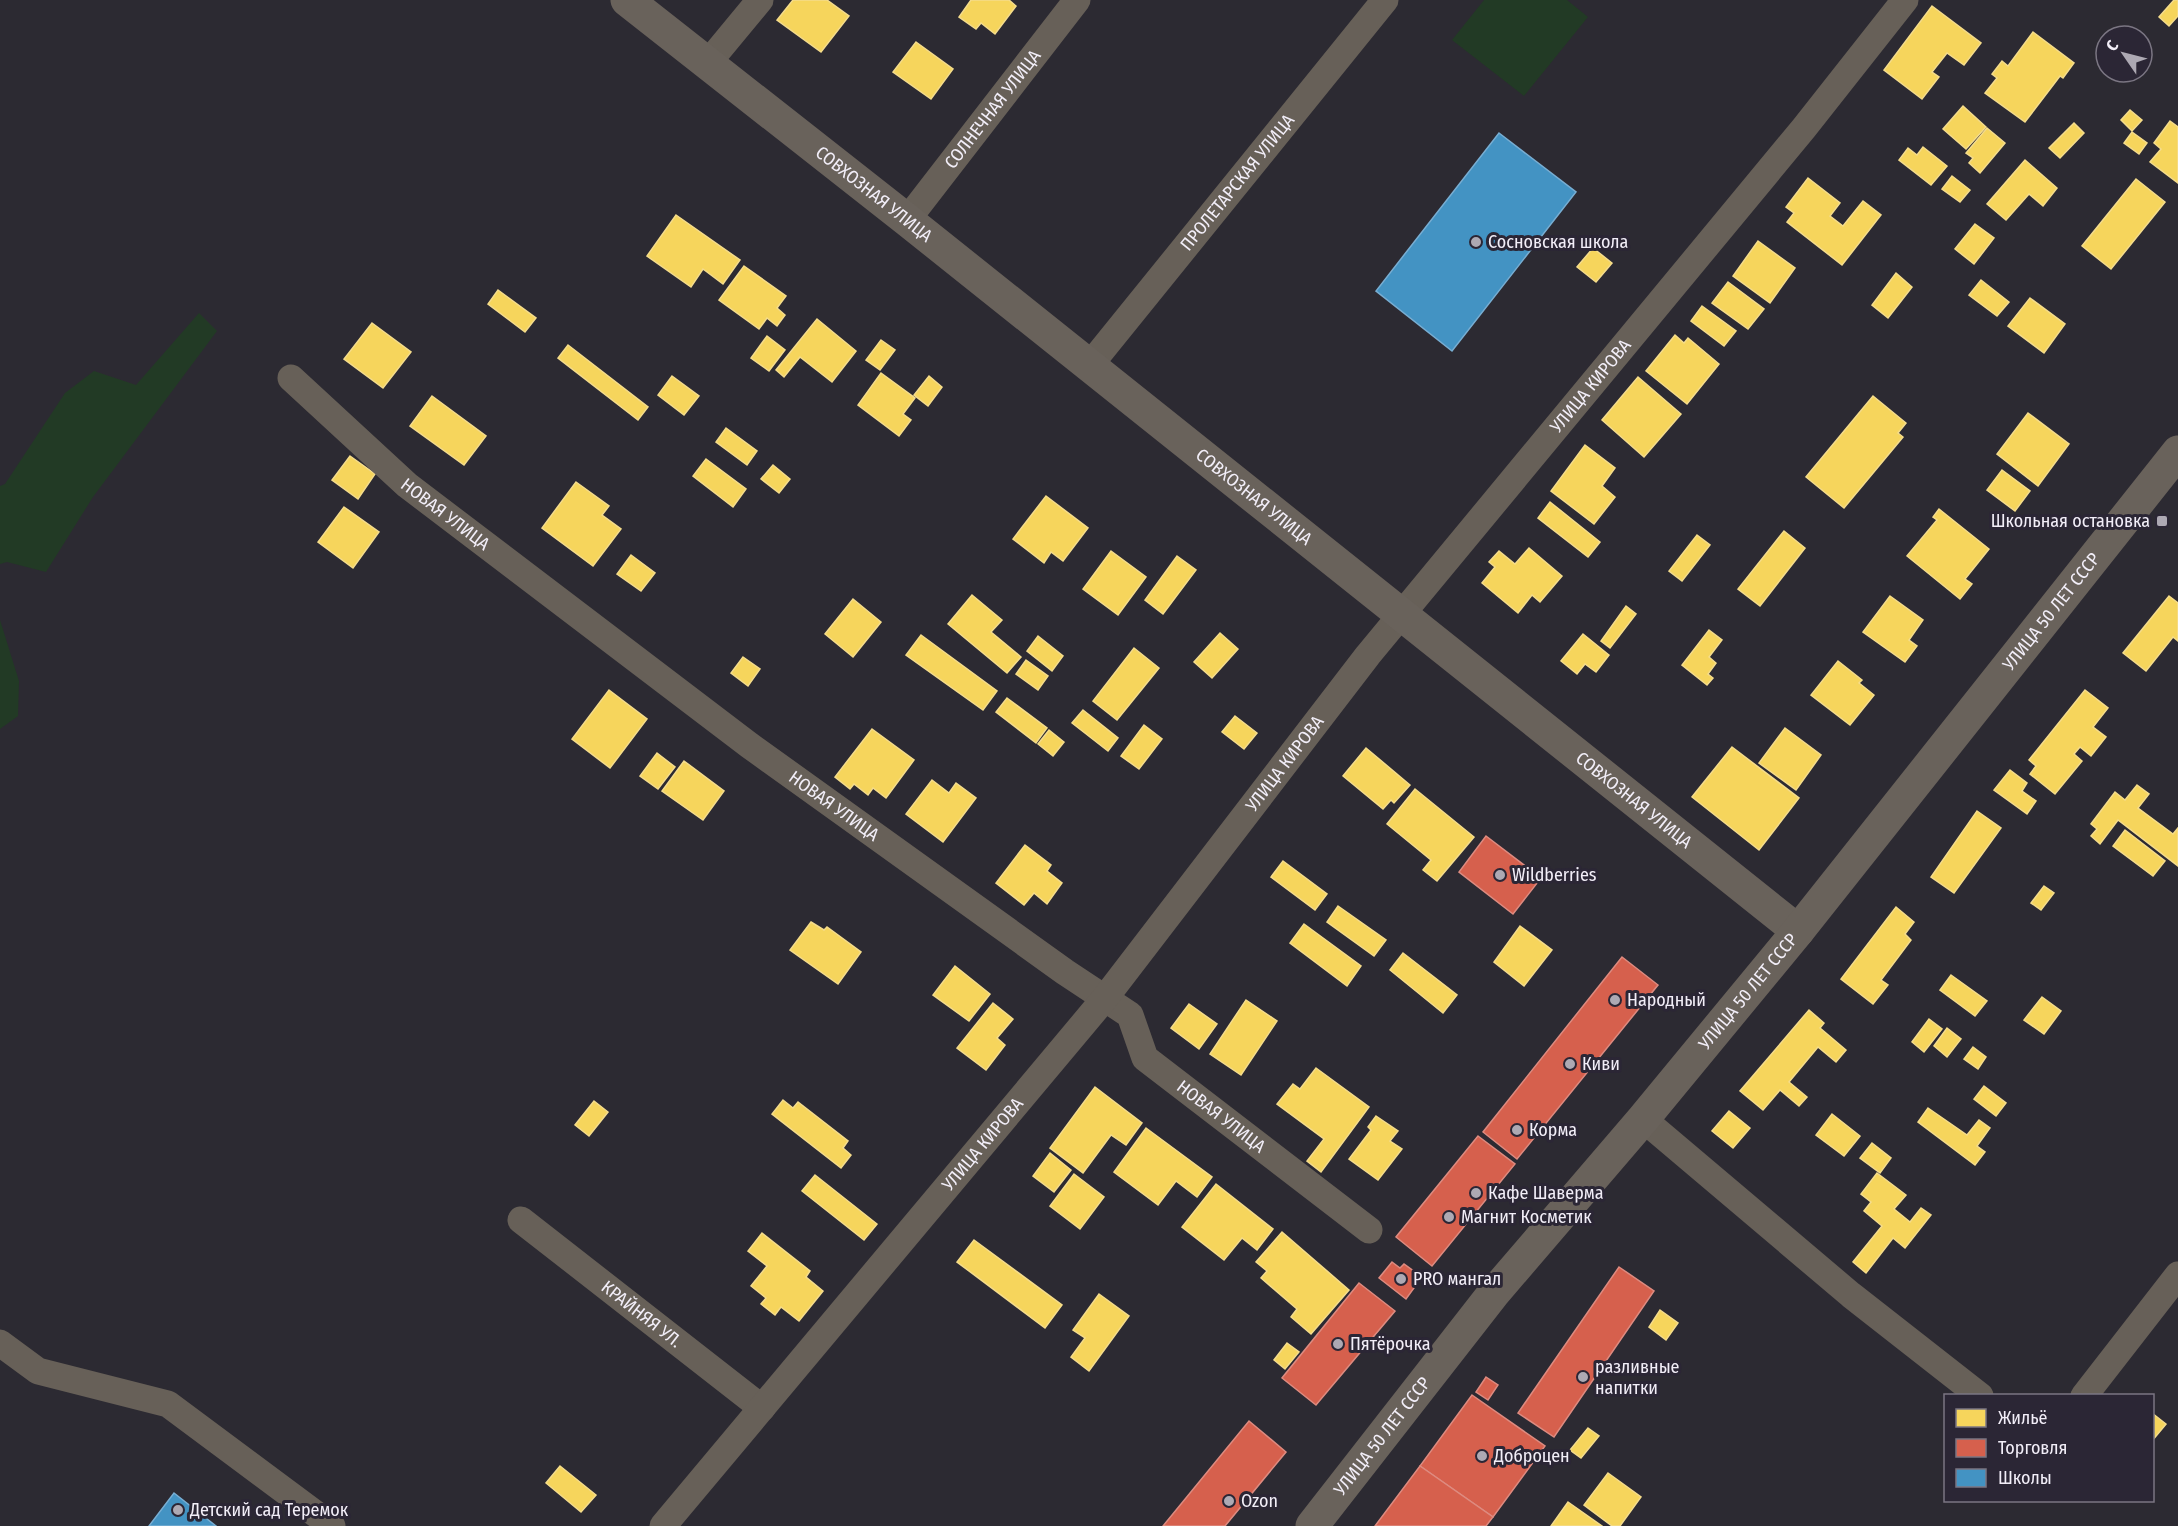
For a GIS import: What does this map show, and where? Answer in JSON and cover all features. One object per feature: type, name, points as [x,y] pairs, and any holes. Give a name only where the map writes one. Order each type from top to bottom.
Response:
[{"type":"main road","name":"СОВХОЗНАЯ УЛИЦА","points":[[627,0],[907,219],[1798,931]]},
{"type":"main road","name":"УЛИЦА 50 ЛЕТ СССР","points":[[1312,1526],[1493,1294],[1643,1119],[1798,931],[2178,452]]},
{"type":"street","points":[[707,64],[760,0]]},
{"type":"street","name":"СОЛНЕЧНАЯ УЛИЦА","points":[[907,219],[1077,0]]},
{"type":"street","name":"ПРОЛЕТАРСКАЯ УЛИЦА","points":[[1089,366],[1385,0]]},
{"type":"street","name":"УЛИЦА КИРОВА","points":[[663,1526],[1105,998],[1401,614],[1797,137],[1905,0]]},
{"type":"street","name":"НОВАЯ УЛИЦА","points":[[291,378],[426,500],[749,745],[1130,1015],[1145,1058],[1369,1230]]},
{"type":"street","points":[[1643,1119],[1851,1295],[1979,1394]]},
{"type":"street","name":"КРАЙНЯЯ УЛ.","points":[[521,1220],[762,1408]]},
{"type":"street","points":[[2086,1394],[2178,1275]]},
{"type":"street","points":[[0,1343],[38,1371],[168,1404],[332,1526]]},
{"type":"green space","points":[[1484,0],[1567,0],[1588,17],[1524,96],[1452,40]]},
{"type":"green space","points":[[199,313],[217,331],[93,497],[46,572],[7,562],[0,564],[0,486],[5,484],[65,393],[94,371],[136,385]]},
{"type":"green space","points":[[0,620],[19,681],[18,716],[0,729]]},
{"type":"building: Жильё","points":[[793,0],[827,0],[849,16],[821,52],[777,20]]},
{"type":"building: Жильё","points":[[971,0],[1009,0],[1016,6],[995,34],[981,23],[976,29],[959,17]]},
{"type":"building: Жильё","points":[[2174,0],[2178,0],[2178,16],[2169,26],[2159,17]]},
{"type":"building: Жильё","points":[[1932,6],[1981,43],[1964,65],[1947,53],[1932,72],[1939,77],[1922,99],[1884,70]]},
{"type":"building: Жильё","points":[[2033,32],[2074,63],[2063,78],[2060,76],[2025,122],[1985,93],[1997,78],[1992,74],[2002,61],[2008,66]]},
{"type":"building: Жильё","points":[[916,42],[953,69],[931,99],[893,72]]},
{"type":"building: Жильё","points":[[1963,106],[1986,127],[1966,149],[1943,129]]},
{"type":"building: Жильё","points":[[2130,110],[2142,120],[2132,131],[2121,120]]},
{"type":"building: Жильё","points":[[2170,121],[2178,127],[2178,183],[2150,162],[2161,149],[2154,143]]},
{"type":"building: Жильё","points":[[2074,123],[2084,133],[2060,158],[2049,148]]},
{"type":"building: Жильё","points":[[1987,128],[2005,143],[1980,173],[1969,163],[1973,158],[1966,153]]},
{"type":"building: Жильё","points":[[2132,132],[2147,143],[2139,154],[2124,143]]},
{"type":"building: Жильё","points":[[1923,147],[1947,166],[1931,185],[1899,160],[1908,148],[1917,155]]},
{"type":"building: Жильё","points":[[2025,160],[2057,188],[2043,206],[2029,194],[2006,220],[1987,204]]},
{"type":"building: Жильё","points":[[1952,176],[1970,190],[1960,202],[1942,189]]},
{"type":"building: Жильё","points":[[1808,178],[1840,203],[1830,216],[1843,226],[1863,201],[1881,215],[1842,265],[1787,222],[1794,213],[1786,207]]},
{"type":"building: Жильё","points":[[2136,179],[2165,202],[2111,269],[2082,246]]},
{"type":"building: Жильё","points":[[676,215],[740,260],[723,284],[703,269],[691,287],[647,256]]},
{"type":"building: Жильё","points":[[1975,224],[1994,238],[1974,264],[1955,249]]},
{"type":"building: Жильё","points":[[1758,241],[1795,268],[1770,303],[1733,276]]},
{"type":"building: Жильё","points":[[1593,248],[1612,263],[1596,282],[1577,267]]},
{"type":"building: Жильё","points":[[744,266],[786,296],[777,308],[785,315],[777,326],[767,318],[759,329],[719,300]]},
{"type":"building: Жильё","points":[[1896,273],[1912,287],[1888,318],[1872,305]]},
{"type":"building: Жильё","points":[[1981,280],[2009,302],[1997,316],[1969,295]]},
{"type":"building: Жильё","points":[[1728,282],[1764,309],[1748,329],[1712,303]]},
{"type":"building: Жильё","points":[[498,290],[536,318],[525,332],[488,304]]},
{"type":"building: Жильё","points":[[2030,298],[2065,324],[2044,353],[2008,326]]},
{"type":"building: Жильё","points":[[1702,306],[1736,331],[1724,346],[1691,321]]},
{"type":"building: Жильё","points":[[817,319],[856,351],[832,382],[800,357],[784,377],[776,370]]},
{"type":"building: Жильё","points":[[372,323],[411,352],[383,388],[344,359]]},
{"type":"building: Жильё","points":[[1675,335],[1684,343],[1688,338],[1719,364],[1687,404],[1646,371]]},
{"type":"building: Жильё","points":[[767,336],[785,350],[769,371],[751,358]]},
{"type":"building: Жильё","points":[[881,340],[895,350],[880,370],[866,360]]},
{"type":"building: Жильё","points":[[568,345],[648,407],[638,420],[558,358]]},
{"type":"building: Жильё","points":[[881,373],[915,398],[903,414],[911,420],[899,436],[858,405]]},
{"type":"building: Жильё","points":[[672,376],[699,396],[684,415],[658,395]]},
{"type":"building: Жильё","points":[[929,376],[942,387],[928,406],[914,395]]},
{"type":"building: Жильё","points":[[1638,377],[1681,414],[1644,457],[1602,420]]},
{"type":"building: Жильё","points":[[432,396],[486,436],[464,465],[410,426]]},
{"type":"building: Жильё","points":[[1873,396],[1906,423],[1898,433],[1903,437],[1844,508],[1806,477]]},
{"type":"building: Жильё","points":[[2028,413],[2069,444],[2038,486],[1997,454]]},
{"type":"building: Жильё","points":[[726,428],[757,451],[747,465],[716,442]]},
{"type":"building: Жильё","points":[[1585,445],[1615,468],[1602,486],[1615,497],[1594,524],[1551,491]]},
{"type":"building: Жильё","points":[[350,456],[375,474],[358,499],[332,480]]},
{"type":"building: Жильё","points":[[706,459],[746,489],[733,507],[693,476]]},
{"type":"building: Жильё","points":[[773,465],[790,479],[779,493],[761,479]]},
{"type":"building: Жильё","points":[[2002,470],[2030,491],[2015,511],[1987,490]]},
{"type":"building: Жильё","points":[[576,482],[609,506],[602,515],[621,529],[593,566],[542,528]]},
{"type":"building: Жильё","points":[[1046,496],[1088,528],[1063,561],[1051,552],[1044,563],[1013,539]]},
{"type":"building: Жильё","points":[[1550,502],[1600,542],[1588,557],[1538,518]]},
{"type":"building: Жильё","points":[[344,507],[379,532],[353,568],[318,542]]},
{"type":"building: Жильё","points":[[1939,509],[1989,549],[1965,579],[1972,584],[1960,599],[1907,556],[1937,520],[1933,517]]},
{"type":"building: Жильё","points":[[1784,531],[1805,548],[1760,606],[1738,589]]},
{"type":"building: Жильё","points":[[1697,535],[1710,545],[1682,581],[1669,571]]},
{"type":"building: Жильё","points":[[1529,548],[1562,576],[1540,602],[1532,595],[1518,613],[1482,583],[1495,567],[1489,562],[1499,551],[1515,564]]},
{"type":"building: Жильё","points":[[1111,551],[1146,577],[1118,615],[1083,589]]},
{"type":"building: Жильё","points":[[631,555],[655,573],[641,591],[617,574]]},
{"type":"building: Жильё","points":[[1177,556],[1196,570],[1163,614],[1145,600]]},
{"type":"building: Жильё","points":[[972,595],[1002,620],[991,632],[1021,657],[1007,673],[948,624]]},
{"type":"building: Жильё","points":[[1890,596],[1923,620],[1909,640],[1917,646],[1905,662],[1863,632]]},
{"type":"building: Жильё","points":[[2169,596],[2178,603],[2178,641],[2173,637],[2146,671],[2123,653]]},
{"type":"building: Жильё","points":[[853,599],[881,622],[853,657],[825,634]]},
{"type":"building: Жильё","points":[[1626,606],[1636,614],[1610,648],[1601,641]]},
{"type":"building: Жильё","points":[[1709,630],[1722,640],[1709,657],[1716,663],[1708,674],[1713,678],[1707,685],[1682,665]]},
{"type":"building: Жильё","points":[[1220,633],[1238,649],[1212,678],[1194,662]]},
{"type":"building: Жильё","points":[[1583,634],[1609,655],[1596,672],[1585,664],[1577,674],[1561,661]]},
{"type":"building: Жильё","points":[[921,635],[997,691],[983,710],[906,655]]},
{"type":"building: Жильё","points":[[1038,636],[1063,656],[1052,671],[1027,651]]},
{"type":"building: Жильё","points":[[1134,648],[1159,668],[1117,720],[1093,701]]},
{"type":"building: Жильё","points":[[743,657],[760,669],[748,686],[731,673]]},
{"type":"building: Жильё","points":[[1026,660],[1048,676],[1038,690],[1016,674]]},
{"type":"building: Жильё","points":[[1838,661],[1862,680],[1859,683],[1874,695],[1850,725],[1811,695]]},
{"type":"building: Жильё","points":[[609,690],[647,719],[610,768],[572,739]]},
{"type":"building: Жильё","points":[[2085,690],[2108,708],[2093,727],[2106,737],[2091,756],[2080,747],[2074,754],[2082,761],[2055,794],[2030,774],[2036,766],[2029,760]]},
{"type":"building: Жильё","points":[[1007,698],[1047,728],[1036,743],[996,712]]},
{"type":"building: Жильё","points":[[1083,710],[1118,738],[1108,751],[1072,723]]},
{"type":"building: Жильё","points":[[1235,716],[1257,733],[1244,749],[1222,732]]},
{"type":"building: Жильё","points":[[1144,725],[1162,739],[1139,769],[1121,756]]},
{"type":"building: Жильё","points":[[1785,728],[1821,755],[1796,790],[1759,763]]},
{"type":"building: Жильё","points":[[872,729],[914,760],[886,798],[873,788],[868,795],[854,784],[850,789],[835,777]]},
{"type":"building: Жильё","points":[[1049,730],[1064,742],[1053,756],[1038,744]]},
{"type":"building: Жильё","points":[[1732,747],[1799,798],[1759,850],[1692,797]]},
{"type":"building: Жильё","points":[[1366,748],[1410,785],[1394,803],[1391,800],[1383,809],[1343,776]]},
{"type":"building: Жильё","points":[[657,753],[675,767],[658,789],[640,776]]},
{"type":"building: Жильё","points":[[684,761],[724,791],[703,820],[662,791]]},
{"type":"building: Жильё","points":[[2010,770],[2027,783],[2022,791],[2036,801],[2027,814],[1994,790]]},
{"type":"building: Жильё","points":[[932,780],[949,793],[956,783],[976,798],[943,842],[906,814]]},
{"type":"building: Жильё","points":[[2137,785],[2149,794],[2138,808],[2173,834],[2178,828],[2178,866],[2118,820],[2100,844],[2091,836],[2097,829],[2091,824],[2115,792],[2125,800]]},
{"type":"building: Жильё","points":[[1415,789],[1474,837],[1437,881],[1423,870],[1431,860],[1387,824]]},
{"type":"building: Жильё","points":[[1977,811],[2001,828],[1954,893],[1931,877]]},
{"type":"building: Жильё","points":[[2125,830],[2165,861],[2153,876],[2113,846]]},
{"type":"building: Жильё","points":[[1025,845],[1051,865],[1047,871],[1062,883],[1047,904],[1034,893],[1024,905],[996,883]]},
{"type":"building: Жильё","points":[[1283,861],[1327,894],[1315,910],[1271,877]]},
{"type":"building: Жильё","points":[[2044,886],[2054,893],[2041,910],[2031,903]]},
{"type":"building: Жильё","points":[[1338,906],[1386,940],[1374,956],[1327,922]]},
{"type":"building: Жильё","points":[[1896,907],[1914,922],[1905,934],[1911,940],[1881,980],[1888,985],[1873,1004],[1841,979]]},
{"type":"building: Жильё","points":[[811,922],[824,930],[827,927],[861,952],[838,984],[790,950]]},
{"type":"building: Жильё","points":[[1304,924],[1361,966],[1347,986],[1290,943]]},
{"type":"building: Жильё","points":[[1520,926],[1552,950],[1524,986],[1494,962]]},
{"type":"building: Жильё","points":[[1403,953],[1457,995],[1443,1013],[1390,970]]},
{"type":"building: Жильё","points":[[955,966],[990,994],[969,1021],[933,995]]},
{"type":"building: Жильё","points":[[1951,975],[1987,1001],[1975,1016],[1940,990]]},
{"type":"building: Жильё","points":[[2042,997],[2061,1011],[2044,1034],[2024,1020]]},
{"type":"building: Жильё","points":[[1246,1000],[1277,1021],[1241,1075],[1210,1054]]},
{"type":"building: Жильё","points":[[993,1003],[1013,1019],[997,1038],[1005,1045],[986,1070],[957,1048]]},
{"type":"building: Жильё","points":[[1189,1004],[1217,1024],[1199,1049],[1171,1028]]},
{"type":"building: Жильё","points":[[1809,1010],[1824,1023],[1820,1028],[1846,1050],[1836,1062],[1818,1047],[1789,1082],[1807,1097],[1799,1106],[1780,1090],[1763,1110],[1740,1091]]},
{"type":"building: Жильё","points":[[1929,1019],[1942,1029],[1924,1052],[1912,1042]]},
{"type":"building: Жильё","points":[[1947,1028],[1961,1039],[1947,1057],[1934,1046]]},
{"type":"building: Жильё","points":[[1973,1047],[1986,1057],[1978,1069],[1964,1059]]},
{"type":"building: Жильё","points":[[1316,1068],[1369,1107],[1321,1172],[1307,1161],[1324,1139],[1277,1104],[1293,1084],[1300,1089]]},
{"type":"building: Жильё","points":[[1984,1086],[2006,1103],[1996,1116],[1974,1099]]},
{"type":"building: Жильё","points":[[1095,1087],[1142,1123],[1126,1145],[1111,1135],[1083,1173],[1050,1148]]},
{"type":"building: Жильё","points":[[783,1100],[793,1108],[798,1102],[848,1141],[843,1148],[851,1155],[841,1168],[772,1114]]},
{"type":"building: Жильё","points":[[594,1101],[608,1112],[589,1136],[575,1125]]},
{"type":"building: Жильё","points":[[1928,1108],[1967,1135],[1979,1120],[1990,1128],[1977,1146],[1985,1152],[1975,1165],[1918,1122]]},
{"type":"building: Жильё","points":[[1729,1111],[1750,1128],[1733,1148],[1712,1131]]},
{"type":"building: Жильё","points":[[1832,1114],[1860,1136],[1844,1156],[1816,1135]]},
{"type":"building: Жильё","points":[[1376,1116],[1398,1131],[1390,1141],[1402,1149],[1378,1180],[1349,1159],[1371,1130],[1368,1127]]},
{"type":"building: Жильё","points":[[1146,1128],[1212,1177],[1197,1197],[1176,1181],[1158,1205],[1114,1172]]},
{"type":"building: Жильё","points":[[1872,1143],[1891,1158],[1880,1173],[1860,1158]]},
{"type":"building: Жильё","points":[[1050,1153],[1071,1170],[1054,1192],[1033,1176]]},
{"type":"building: Жильё","points":[[1877,1173],[1906,1195],[1894,1209],[1910,1222],[1921,1208],[1931,1215],[1905,1248],[1893,1238],[1866,1273],[1853,1262],[1882,1226],[1864,1211],[1871,1202],[1861,1194]]},
{"type":"building: Жильё","points":[[1074,1174],[1104,1197],[1080,1229],[1050,1206]]},
{"type":"building: Жильё","points":[[815,1175],[877,1224],[864,1240],[802,1191]]},
{"type":"building: Жильё","points":[[1216,1184],[1273,1229],[1257,1250],[1242,1238],[1224,1260],[1182,1227]]},
{"type":"building: Жильё","points":[[1282,1232],[1349,1290],[1311,1334],[1291,1317],[1297,1309],[1261,1278],[1267,1271],[1256,1262]]},
{"type":"building: Жильё","points":[[762,1233],[810,1271],[806,1277],[823,1291],[799,1321],[781,1307],[775,1315],[761,1304],[766,1298],[751,1286],[767,1266],[748,1251]]},
{"type":"building: Жильё","points":[[974,1240],[1062,1305],[1045,1328],[957,1262]]},
{"type":"building: Жильё","points":[[1099,1294],[1129,1316],[1089,1371],[1071,1357],[1085,1338],[1073,1330]]},
{"type":"building: Жильё","points":[[1660,1310],[1678,1323],[1666,1340],[1649,1327]]},
{"type":"building: Жильё","points":[[1287,1343],[1299,1352],[1285,1369],[1274,1360]]},
{"type":"building: Жильё","points":[[2154,1415],[2166,1424],[2154,1439]]},
{"type":"building: Жильё","points":[[1588,1428],[1599,1436],[1581,1458],[1570,1450]]},
{"type":"building: Жильё","points":[[560,1466],[596,1495],[581,1512],[546,1483]]},
{"type":"building: Жильё","points":[[1608,1473],[1641,1497],[1620,1526],[1612,1526],[1584,1505]]},
{"type":"building: Жильё","points":[[1568,1502],[1602,1526],[1551,1526]]},
{"type":"building: Торговля","name":"Wildberries","points":[[1486,836],[1541,878],[1513,914],[1459,872]]},
{"type":"building: Торговля","points":[[1622,957],[1658,985],[1517,1159],[1483,1132]]},
{"type":"building: Торговля","points":[[1478,1136],[1515,1164],[1432,1266],[1396,1237]]},
{"type":"building: Торговля","points":[[1392,1262],[1400,1268],[1404,1264],[1422,1277],[1406,1299],[1379,1278]]},
{"type":"building: Торговля","points":[[1619,1267],[1654,1291],[1554,1437],[1518,1413]]},
{"type":"building: Торговля","points":[[1359,1283],[1395,1311],[1316,1405],[1282,1378]]},
{"type":"building: Торговля","points":[[1486,1377],[1498,1385],[1488,1400],[1476,1392]]},
{"type":"building: Торговля","name":"Доброцен","points":[[1472,1395],[1545,1446],[1493,1517],[1420,1466]]},
{"type":"building: Торговля","points":[[1249,1421],[1286,1452],[1225,1526],[1163,1526]]},
{"type":"building: Торговля","points":[[1420,1466],[1493,1517],[1486,1526],[1375,1526]]},
{"type":"building: Школы","name":"Сосновская школа","points":[[1499,133],[1576,192],[1452,351],[1376,291]]},
{"type":"building: Школы","name":"Детский сад Теремок","points":[[174,1493],[216,1526],[149,1526]]},
{"type":"place","name":"Сосновская школа","points":[[1476,242]]},
{"type":"place","name":"Школьная остановка","points":[[2162,521]]},
{"type":"place","name":"Wildberries","points":[[1500,875]]},
{"type":"place","name":"Народный","points":[[1615,1000]]},
{"type":"place","name":"Киви","points":[[1570,1064]]},
{"type":"place","name":"Корма","points":[[1517,1130]]},
{"type":"place","name":"Кафе Шаверма","points":[[1476,1193]]},
{"type":"place","name":"Магнит Косметик","points":[[1449,1217]]},
{"type":"place","name":"PRO мангал","points":[[1401,1279]]},
{"type":"place","name":"Пятёрочка","points":[[1338,1344]]},
{"type":"place","name":"разливные напитки","points":[[1583,1377]]},
{"type":"place","name":"Доброцен","points":[[1482,1456]]},
{"type":"place","name":"Ozon","points":[[1229,1501]]},
{"type":"place","name":"Детский сад Теремок","points":[[178,1510]]}]
